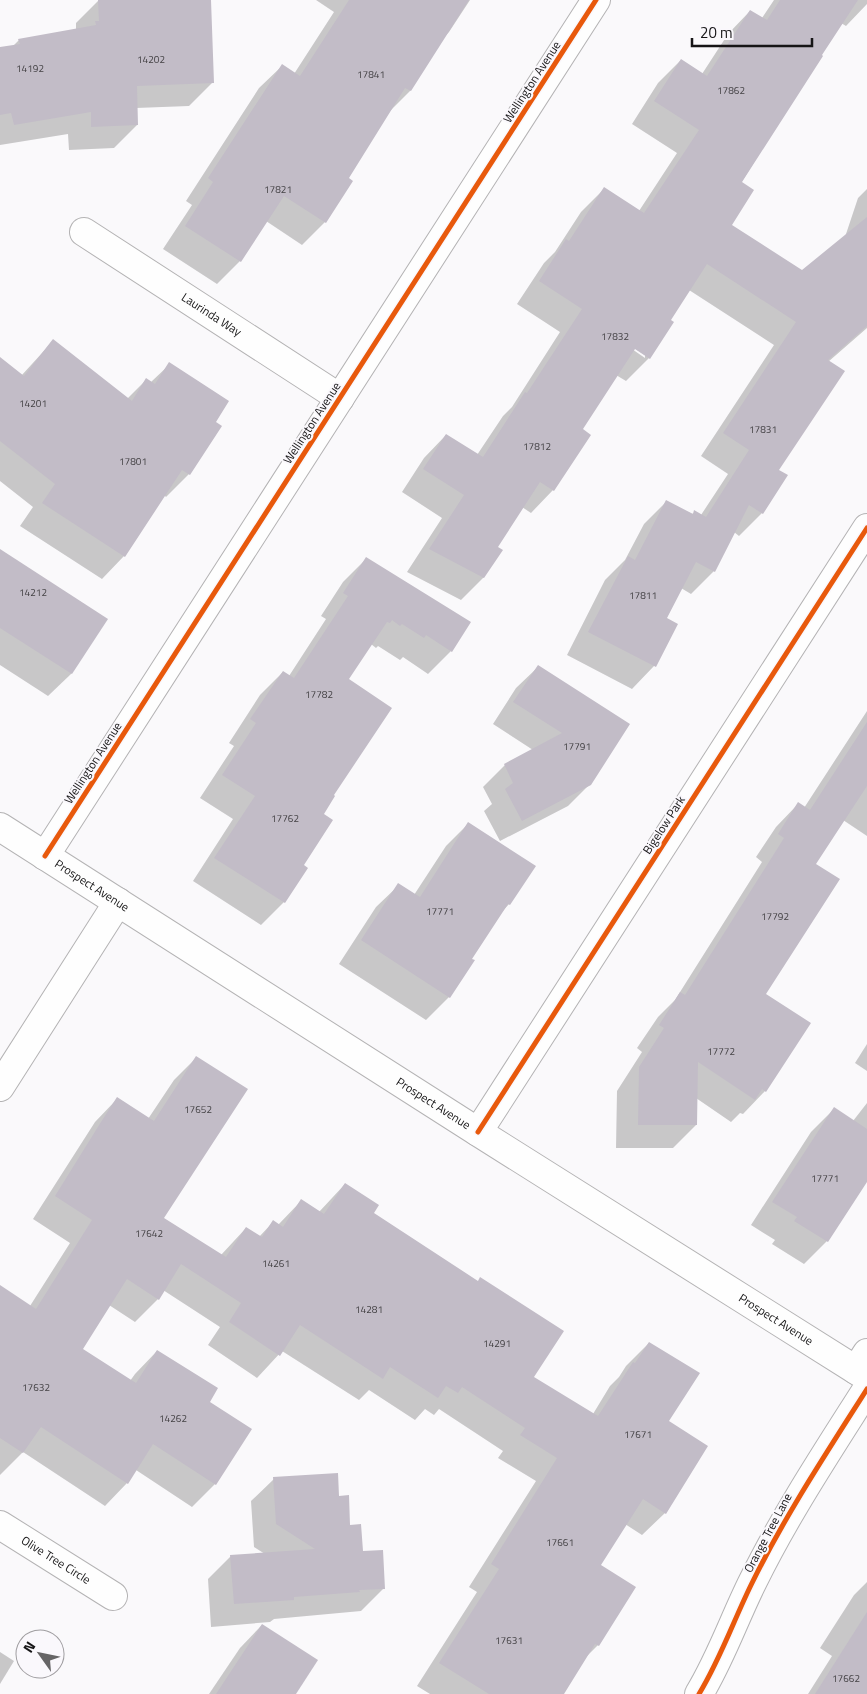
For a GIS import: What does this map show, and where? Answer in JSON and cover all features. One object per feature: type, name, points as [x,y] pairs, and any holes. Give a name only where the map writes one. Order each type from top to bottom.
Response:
[{"type":"street","name":"Wellington Avenue","points":[[46,856],[596,0]]},
{"type":"street","name":"Laurinda Way","points":[[84,232],[340,398]]},
{"type":"street","name":"Bigelow Park","points":[[478,1132],[867,528]]},
{"type":"street","name":"Prospect Avenue","points":[[0,827],[478,1132],[864,1372]]},
{"type":"street","points":[[0,1087],[118,902]]},
{"type":"street","name":"Orange Tree Lane","points":[[699,1694],[715,1667],[752,1582],[864,1372]]},
{"type":"street","name":"Olive Tree Circle","points":[[0,1525],[112,1596]]},
{"type":"building","points":[[98,0],[211,0],[214,83],[137,86],[138,125],[91,127],[91,112],[14,125],[11,113],[0,115],[0,47],[20,44],[18,39],[96,25],[95,21],[99,21]]},
{"type":"building","points":[[349,0],[469,0],[411,91],[405,88],[349,178],[353,181],[326,223],[284,196],[241,262],[185,226],[213,182],[208,178],[282,64],[300,76]]},
{"type":"building","points":[[780,0],[858,0],[742,182],[754,190],[732,225],[802,270],[867,217],[867,326],[828,360],[845,371],[779,470],[788,475],[763,514],[749,505],[715,572],[696,562],[667,618],[678,624],[656,667],[588,632],[628,556],[635,560],[666,500],[693,514],[694,510],[706,517],[749,450],[723,433],[796,322],[707,264],[671,320],[674,322],[650,359],[635,349],[583,429],[591,435],[554,491],[540,482],[498,547],[503,550],[484,578],[429,549],[464,495],[423,469],[446,434],[483,457],[582,309],[539,281],[566,239],[569,241],[604,187],[644,213],[699,130],[654,101],[681,59],[707,76],[750,10],[767,20]]},
{"type":"building","points":[[53,339],[132,401],[146,378],[155,384],[169,362],[229,401],[216,422],[222,426],[190,475],[182,470],[125,557],[42,503],[55,484],[0,441],[0,357],[24,376]]},
{"type":"building","points":[[0,549],[108,619],[72,674],[0,628]]},
{"type":"building","points":[[366,557],[471,622],[452,652],[426,635],[424,638],[392,620],[390,623],[387,622],[349,679],[392,708],[334,795],[324,814],[333,820],[304,865],[308,868],[285,903],[214,858],[255,796],[222,775],[256,723],[250,719],[283,671],[294,678],[348,596],[343,593]]},
{"type":"building","points":[[538,665],[630,724],[591,785],[522,821],[505,789],[513,783],[504,764],[562,733],[513,702]]},
{"type":"building","points":[[867,722],[867,786],[816,864],[840,879],[766,994],[811,1023],[766,1092],[762,1089],[755,1100],[698,1062],[697,1125],[638,1125],[639,1067],[664,1028],[659,1025],[680,992],[685,995],[784,838],[778,834],[798,802],[810,810]]},
{"type":"building","points":[[468,822],[536,866],[510,905],[508,904],[472,959],[475,960],[450,998],[361,940],[398,883],[420,897]]},
{"type":"building","points":[[196,1056],[248,1089],[164,1218],[226,1257],[246,1227],[262,1237],[273,1220],[283,1227],[301,1199],[324,1214],[345,1183],[379,1205],[374,1213],[478,1281],[480,1277],[564,1331],[534,1377],[598,1416],[633,1362],[635,1363],[649,1342],[700,1373],[669,1421],[708,1446],[666,1514],[643,1499],[601,1565],[636,1587],[599,1646],[595,1644],[564,1694],[489,1694],[439,1663],[499,1569],[491,1564],[557,1458],[520,1435],[525,1428],[462,1387],[458,1393],[446,1386],[438,1398],[390,1367],[383,1379],[300,1325],[280,1356],[229,1322],[241,1303],[181,1264],[159,1300],[127,1279],[83,1349],[136,1383],[157,1350],[218,1388],[210,1402],[252,1429],[216,1485],[153,1444],[128,1484],[41,1427],[23,1453],[0,1438],[0,1285],[36,1309],[92,1220],[55,1196],[101,1122],[117,1097],[154,1121]]},
{"type":"building","points":[[834,1107],[867,1129],[867,1182],[828,1242],[794,1221],[797,1217],[772,1202]]},
{"type":"building","points":[[338,1473],[339,1496],[349,1495],[350,1525],[361,1524],[363,1551],[383,1550],[385,1589],[294,1597],[294,1600],[234,1604],[230,1555],[315,1549],[276,1524],[273,1477]]},
{"type":"building","points":[[867,1612],[867,1694],[815,1694]]},
{"type":"building","points":[[262,1624],[318,1660],[296,1694],[216,1694]]},
{"type":"cycle path","points":[[45,856],[596,0]]},
{"type":"cycle path","points":[[478,1132],[867,528]]},
{"type":"cycle path","points":[[699,1694],[714,1667],[753,1581],[779,1532],[867,1389]]}]
